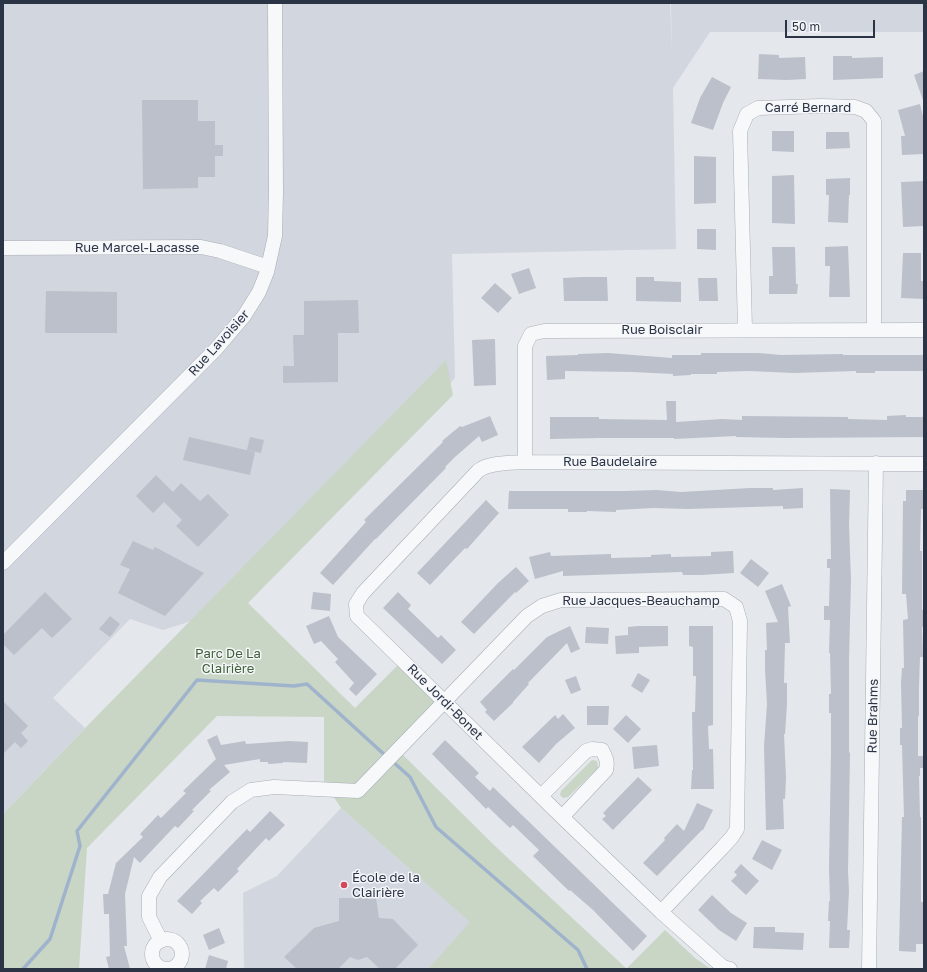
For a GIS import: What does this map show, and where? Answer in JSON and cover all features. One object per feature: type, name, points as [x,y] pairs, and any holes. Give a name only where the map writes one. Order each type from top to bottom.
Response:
[{"type":"street","name":"Rue Lavoisier","points":[[3,563],[228,336],[259,292],[268,267],[276,216],[275,3]]},
{"type":"street","name":"Carré Bernard","points":[[745,329],[740,131],[747,114],[758,108],[821,106],[855,107],[866,111],[874,121],[874,330]]},
{"type":"street","name":"Rue Marcel-Lacasse","points":[[3,248],[202,247],[220,250],[268,267]]},
{"type":"street","name":"Rue Boisclair","points":[[525,462],[525,346],[531,334],[544,331],[745,329],[924,330]]},
{"type":"street","name":"Rue Baudelaire","points":[[356,604],[363,593],[482,468],[488,466],[525,462],[924,464]]},
{"type":"street","name":"Rue Brahms","points":[[869,969],[876,463]]},
{"type":"street","name":"Rue Jacques-Beauchamp","points":[[161,941],[149,917],[149,896],[160,876],[232,802],[251,790],[274,787],[358,791],[527,616],[542,606],[561,600],[724,600],[736,607],[740,621],[737,829],[722,848],[660,912]]},
{"type":"street","name":"Rue Jordi-Bonet","points":[[356,604],[357,616],[562,817],[660,912],[723,967],[730,969]]},
{"type":"street","points":[[541,796],[586,751],[592,749],[602,750],[608,763],[606,770],[562,817]]},
{"type":"shaded area","points":[[3,3],[670,3],[672,55],[671,3],[924,3],[924,32],[710,32],[673,88],[676,249],[452,254],[455,378],[248,603],[163,630],[130,619],[53,698],[85,728],[3,814]]},
{"type":"shaded area","name":"École de la Clairière","points":[[341,808],[471,922],[428,969],[244,969],[243,893],[277,876]]},
{"type":"green space","name":"Parc De La Clairière","points":[[446,360],[453,395],[248,603],[355,708],[403,660],[445,701],[398,750],[494,845],[627,969],[428,969],[470,922],[341,808],[324,782],[324,717],[217,716],[87,848],[79,969],[3,969],[3,814],[91,722]]},
{"type":"green space","points":[[592,760],[597,761],[598,768],[568,797],[563,798],[560,795],[561,791]]},
{"type":"green space","points":[[665,930],[695,958],[711,969],[627,968]]},
{"type":"building","points":[[759,54],[779,55],[779,58],[805,57],[806,79],[758,79]]},
{"type":"building","points":[[833,56],[852,56],[852,58],[883,57],[883,78],[833,80]]},
{"type":"building","points":[[924,71],[924,100],[923,100],[914,75]]},
{"type":"building","points":[[712,77],[731,87],[723,103],[713,130],[691,123],[700,98]]},
{"type":"building","points":[[142,100],[198,100],[198,121],[215,121],[215,145],[223,145],[223,156],[215,156],[215,177],[198,177],[198,188],[143,189]]},
{"type":"building","points":[[920,104],[924,120],[924,154],[902,155],[901,136],[905,136],[898,110]]},
{"type":"building","points":[[772,131],[794,131],[794,152],[772,151]]},
{"type":"building","points":[[826,132],[849,132],[850,148],[826,149]]},
{"type":"building","points":[[694,156],[716,157],[716,203],[694,204]]},
{"type":"building","points":[[794,175],[795,224],[772,223],[772,176]]},
{"type":"building","points":[[850,178],[848,223],[828,222],[829,195],[826,195],[826,179]]},
{"type":"building","points":[[924,181],[924,226],[903,227],[901,182]]},
{"type":"building","points":[[697,229],[716,229],[716,250],[697,249]]},
{"type":"building","points":[[848,246],[850,297],[829,297],[830,266],[825,266],[825,247]]},
{"type":"building","points":[[772,247],[795,247],[796,284],[798,284],[797,294],[769,294],[769,276],[773,276]]},
{"type":"building","points":[[903,253],[921,253],[921,281],[924,281],[924,299],[901,298]]},
{"type":"building","points":[[529,268],[536,288],[519,294],[511,274]]},
{"type":"building","points":[[607,277],[608,301],[564,301],[563,278]]},
{"type":"building","points":[[636,277],[654,277],[654,281],[681,282],[681,302],[636,301]]},
{"type":"building","points":[[698,278],[717,278],[718,301],[699,301]]},
{"type":"building","points":[[495,283],[512,298],[498,313],[481,298]]},
{"type":"building","points":[[46,291],[117,292],[117,333],[45,333]]},
{"type":"building","points":[[358,300],[359,333],[338,333],[338,382],[283,383],[283,366],[294,366],[293,335],[304,335],[304,301]]},
{"type":"building","points":[[495,339],[496,385],[474,386],[472,340]]},
{"type":"building","points":[[608,353],[672,358],[672,355],[701,355],[701,353],[759,353],[781,355],[924,355],[924,371],[875,371],[875,373],[856,373],[856,371],[794,373],[749,371],[673,376],[673,374],[633,372],[565,371],[565,379],[547,380],[546,356]]},
{"type":"building","points":[[666,401],[676,401],[676,422],[722,419],[742,420],[742,416],[848,417],[848,419],[887,420],[887,416],[906,415],[906,417],[924,417],[924,437],[784,438],[736,436],[674,439],[550,439],[550,417],[599,417],[599,419],[667,420]]},
{"type":"building","points":[[490,416],[498,435],[482,442],[479,436],[455,457],[445,467],[446,468],[375,539],[333,585],[320,573],[366,522],[364,520],[443,442],[442,441],[460,426],[462,427]]},
{"type":"building","points":[[189,437],[255,452],[250,475],[183,460]]},
{"type":"building","points":[[250,437],[264,440],[261,453],[247,450]]},
{"type":"building","points":[[156,475],[173,492],[181,483],[200,501],[208,494],[229,515],[198,547],[176,526],[182,520],[164,502],[153,513],[136,496]]},
{"type":"building","points":[[773,488],[773,490],[803,488],[803,508],[783,509],[783,506],[688,509],[653,508],[616,510],[616,512],[568,512],[568,509],[508,509],[509,491],[657,490],[681,492]]},
{"type":"building","points":[[830,489],[850,490],[850,753],[849,891],[847,930],[850,930],[849,948],[829,948],[830,921],[828,921],[830,901],[829,869],[831,752],[831,713],[829,713],[829,694],[831,694],[829,653],[830,620],[824,620],[824,606],[829,606],[830,568],[827,568],[827,559],[831,559]]},
{"type":"building","points":[[906,490],[924,490],[924,509],[921,509],[920,551],[922,551],[922,610],[924,610],[924,627],[922,627],[923,657],[920,657],[918,756],[924,756],[924,768],[920,768],[919,776],[921,817],[921,902],[924,902],[924,932],[923,944],[916,944],[916,952],[899,951],[902,817],[904,817],[902,745],[900,745],[900,728],[902,728],[901,683],[902,668],[904,668],[903,620],[908,619],[906,594],[902,594],[903,501],[906,501]]},
{"type":"building","points":[[486,500],[499,513],[467,549],[465,548],[430,585],[417,573]]},
{"type":"building","points":[[133,541],[153,550],[155,547],[204,573],[165,616],[118,593],[130,569],[120,565]]},
{"type":"building","points":[[733,551],[734,573],[701,575],[683,575],[682,572],[563,576],[563,571],[535,579],[529,557],[550,552],[551,556],[611,554],[611,558],[651,557],[651,555],[671,554],[671,557],[711,556],[711,552]]},
{"type":"building","points":[[751,559],[769,573],[758,587],[740,573]]},
{"type":"building","points":[[516,567],[529,581],[516,593],[515,592],[474,634],[461,622],[498,583]]},
{"type":"building","points":[[782,584],[791,606],[788,607],[790,643],[785,643],[784,683],[787,683],[787,704],[784,734],[786,778],[785,799],[783,799],[784,829],[766,830],[764,746],[767,704],[765,669],[765,650],[767,650],[766,623],[778,622],[765,591]]},
{"type":"building","points":[[45,592],[72,619],[52,638],[42,628],[14,655],[3,644],[3,635]]},
{"type":"building","points":[[313,592],[331,594],[330,611],[311,609]]},
{"type":"building","points":[[398,592],[411,605],[408,609],[438,638],[441,635],[456,650],[442,664],[383,608]]},
{"type":"building","points":[[110,616],[120,624],[110,637],[99,629]]},
{"type":"building","points":[[329,616],[338,637],[377,674],[356,696],[349,689],[354,683],[335,662],[338,659],[321,641],[314,644],[306,626]]},
{"type":"building","points":[[570,626],[580,649],[571,653],[567,643],[528,683],[529,684],[513,703],[494,721],[485,712],[487,710],[480,702],[547,637]]},
{"type":"building","points":[[668,626],[668,646],[639,647],[639,653],[616,654],[615,636],[628,635],[628,627]]},
{"type":"building","points":[[689,626],[713,626],[713,725],[708,726],[709,749],[713,749],[714,789],[691,789],[693,770],[692,712],[695,712],[696,676],[693,676],[693,647],[689,646]]},
{"type":"building","points":[[586,627],[609,628],[608,644],[585,643]]},
{"type":"building","points":[[638,673],[650,680],[642,693],[631,686]]},
{"type":"building","points":[[576,676],[581,690],[571,694],[565,680]]},
{"type":"building","points":[[3,701],[28,726],[21,733],[28,741],[21,748],[15,742],[3,754]]},
{"type":"building","points":[[587,706],[609,706],[608,725],[587,725]]},
{"type":"building","points":[[563,714],[575,728],[556,744],[539,763],[522,747],[555,715],[558,719]]},
{"type":"building","points":[[626,715],[641,729],[628,743],[613,729]]},
{"type":"building","points":[[217,735],[221,745],[245,741],[246,744],[289,741],[308,742],[307,763],[283,762],[268,764],[268,762],[260,762],[260,759],[224,765],[230,772],[209,790],[211,791],[192,810],[194,811],[178,828],[175,826],[140,863],[134,857],[125,894],[127,946],[124,946],[130,969],[109,969],[106,957],[110,956],[109,914],[104,914],[103,894],[108,894],[116,863],[143,837],[140,834],[158,815],[161,818],[186,793],[183,791],[216,759],[207,740]]},
{"type":"building","points":[[445,740],[479,773],[475,777],[490,791],[493,787],[647,936],[633,951],[593,910],[570,890],[569,891],[533,856],[539,850],[513,825],[510,828],[488,807],[486,809],[432,754]]},
{"type":"building","points":[[657,745],[659,766],[634,769],[632,747]]},
{"type":"building","points":[[638,777],[652,790],[613,830],[602,819],[606,816],[603,813]]},
{"type":"building","points":[[697,803],[713,810],[703,830],[657,876],[643,863],[665,840],[664,838],[677,824],[684,831]]},
{"type":"building","points":[[270,811],[285,825],[269,841],[266,838],[237,869],[239,871],[218,892],[214,888],[200,901],[202,903],[192,914],[177,901],[247,829],[250,832]]},
{"type":"building","points":[[762,840],[782,850],[772,870],[752,859]]},
{"type":"building","points":[[741,864],[759,881],[746,895],[731,881],[737,875],[734,872]]},
{"type":"building","points":[[712,895],[731,913],[747,923],[736,941],[719,930],[698,910]]},
{"type":"building","points":[[339,898],[376,898],[379,918],[393,919],[418,945],[395,969],[380,969],[367,957],[358,960],[350,957],[338,969],[297,969],[284,957],[314,928],[339,921]]},
{"type":"building","points":[[754,927],[775,927],[775,932],[804,933],[803,950],[753,948]]},
{"type":"building","points":[[219,928],[225,943],[209,950],[203,935]]},
{"type":"building","points":[[209,955],[228,961],[226,969],[205,969]]},
{"type":"waterway","points":[[23,969],[50,939],[80,846],[77,831],[197,680],[294,686],[307,684],[387,757]]},
{"type":"waterway","points":[[392,761],[410,777],[436,827],[578,950],[587,969]]},
{"type":"place","name":"École de la Clairière","points":[[344,885]]}]
